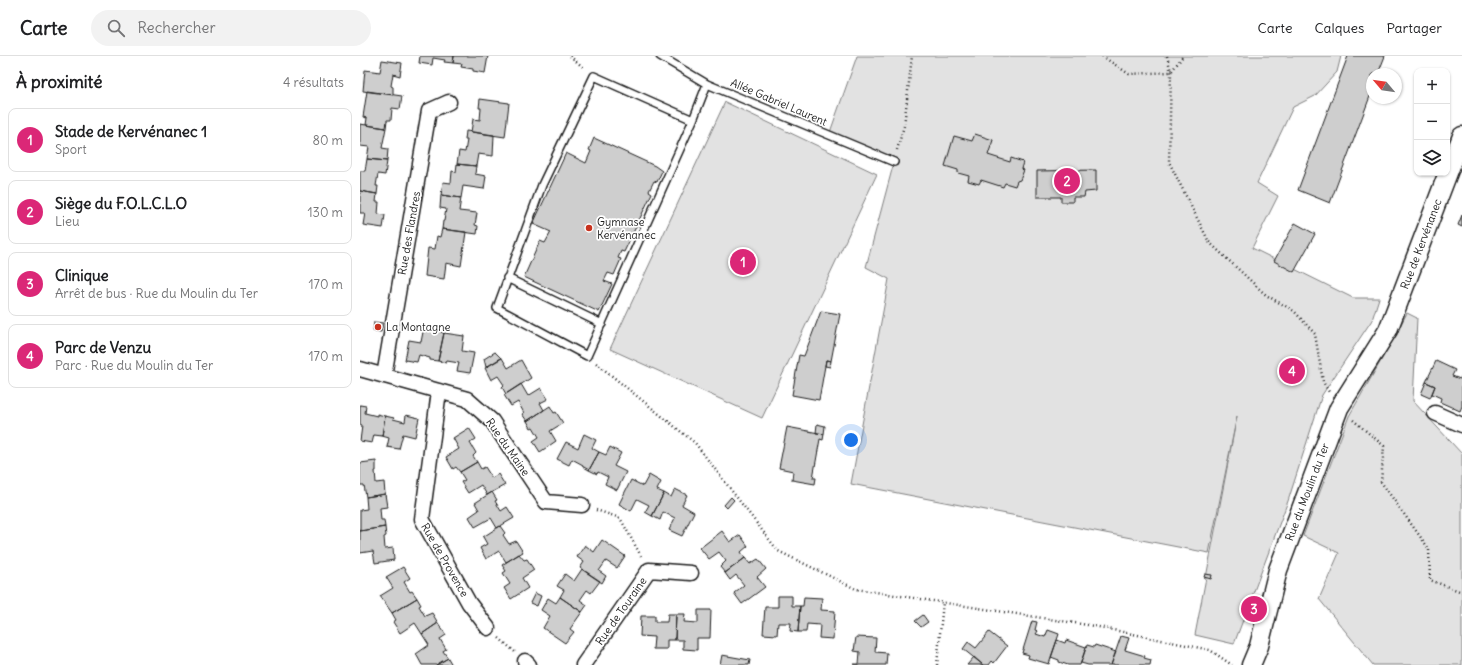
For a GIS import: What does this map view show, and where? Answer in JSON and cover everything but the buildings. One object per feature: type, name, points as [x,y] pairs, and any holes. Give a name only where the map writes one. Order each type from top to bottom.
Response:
[{"type":"street","name":"Rue des Flandres","points":[[384,376],[429,111],[449,102]]},
{"type":"street","name":"Rue de Kervénanec","points":[[1388,330],[1462,136]]},
{"type":"street","name":"Rue du Moulin du Ter","points":[[1250,665],[1259,646],[1278,570],[1339,408],[1388,330]]},
{"type":"street","name":"Rue du Maine","points":[[360,369],[467,399],[492,421],[546,502],[582,506]]},
{"type":"street","name":"Rue de Provence","points":[[439,391],[422,519],[469,602],[488,628]]},
{"type":"street","points":[[1435,413],[1462,425]]},
{"type":"street","name":"Rue de Touraine","points":[[583,665],[649,570],[690,574]]},
{"type":"lane","name":"Allée Gabriel Laurent","points":[[660,56],[707,84],[894,162]]},
{"type":"lane","points":[[693,120],[594,76],[542,185],[497,308],[587,356],[693,120],[707,84]]},
{"type":"lane","points":[[507,278],[602,324]]},
{"type":"path","points":[[570,56],[594,76]]},
{"type":"path","points":[[894,162],[904,126],[912,56]]},
{"type":"path","points":[[1102,56],[1129,74],[1171,72]]},
{"type":"path","points":[[1167,56],[1171,72],[1169,162],[1209,242],[1266,295],[1294,311],[1315,334],[1323,382],[1339,408],[1384,446],[1381,482],[1429,549],[1430,580],[1462,592]]},
{"type":"path","points":[[1171,72],[1183,56]]},
{"type":"path","points":[[587,356],[695,443],[778,551],[856,589],[1094,626],[1210,650],[1232,665]]},
{"type":"path","points":[[582,506],[620,518],[649,570]]},
{"type":"path","points":[[937,665],[943,602]]},
{"type":"path","points":[[488,628],[527,663]]},
{"type":"shaded area","points":[[857,56],[1341,56],[1337,72],[1315,96],[1293,107],[1257,183],[1278,196],[1252,248],[1353,298],[1379,298],[1372,320],[1322,395],[1288,501],[1234,644],[1195,635],[1237,416],[1209,553],[851,484],[889,279],[866,267],[894,162],[829,135]]},
{"type":"shaded area","points":[[725,102],[877,174],[762,418],[610,349]]},
{"type":"shaded area","points":[[1407,313],[1417,318],[1413,401],[1462,454],[1462,665],[1373,665],[1319,599],[1339,553],[1303,536],[1349,416]]},
{"type":"place","name":"Siège du F.O.L.C.L.O","points":[[1067,181]]},
{"type":"place","name":"Gymnase Kervénanec","points":[[589,228]]},
{"type":"place","name":"Stade de Kervénanec 1","points":[[743,262]]},
{"type":"place","name":"La Montagne","points":[[378,327]]},
{"type":"place","name":"Parc de Venzu","points":[[1292,371]]},
{"type":"place","name":"Clinique","points":[[1254,609]]}]
